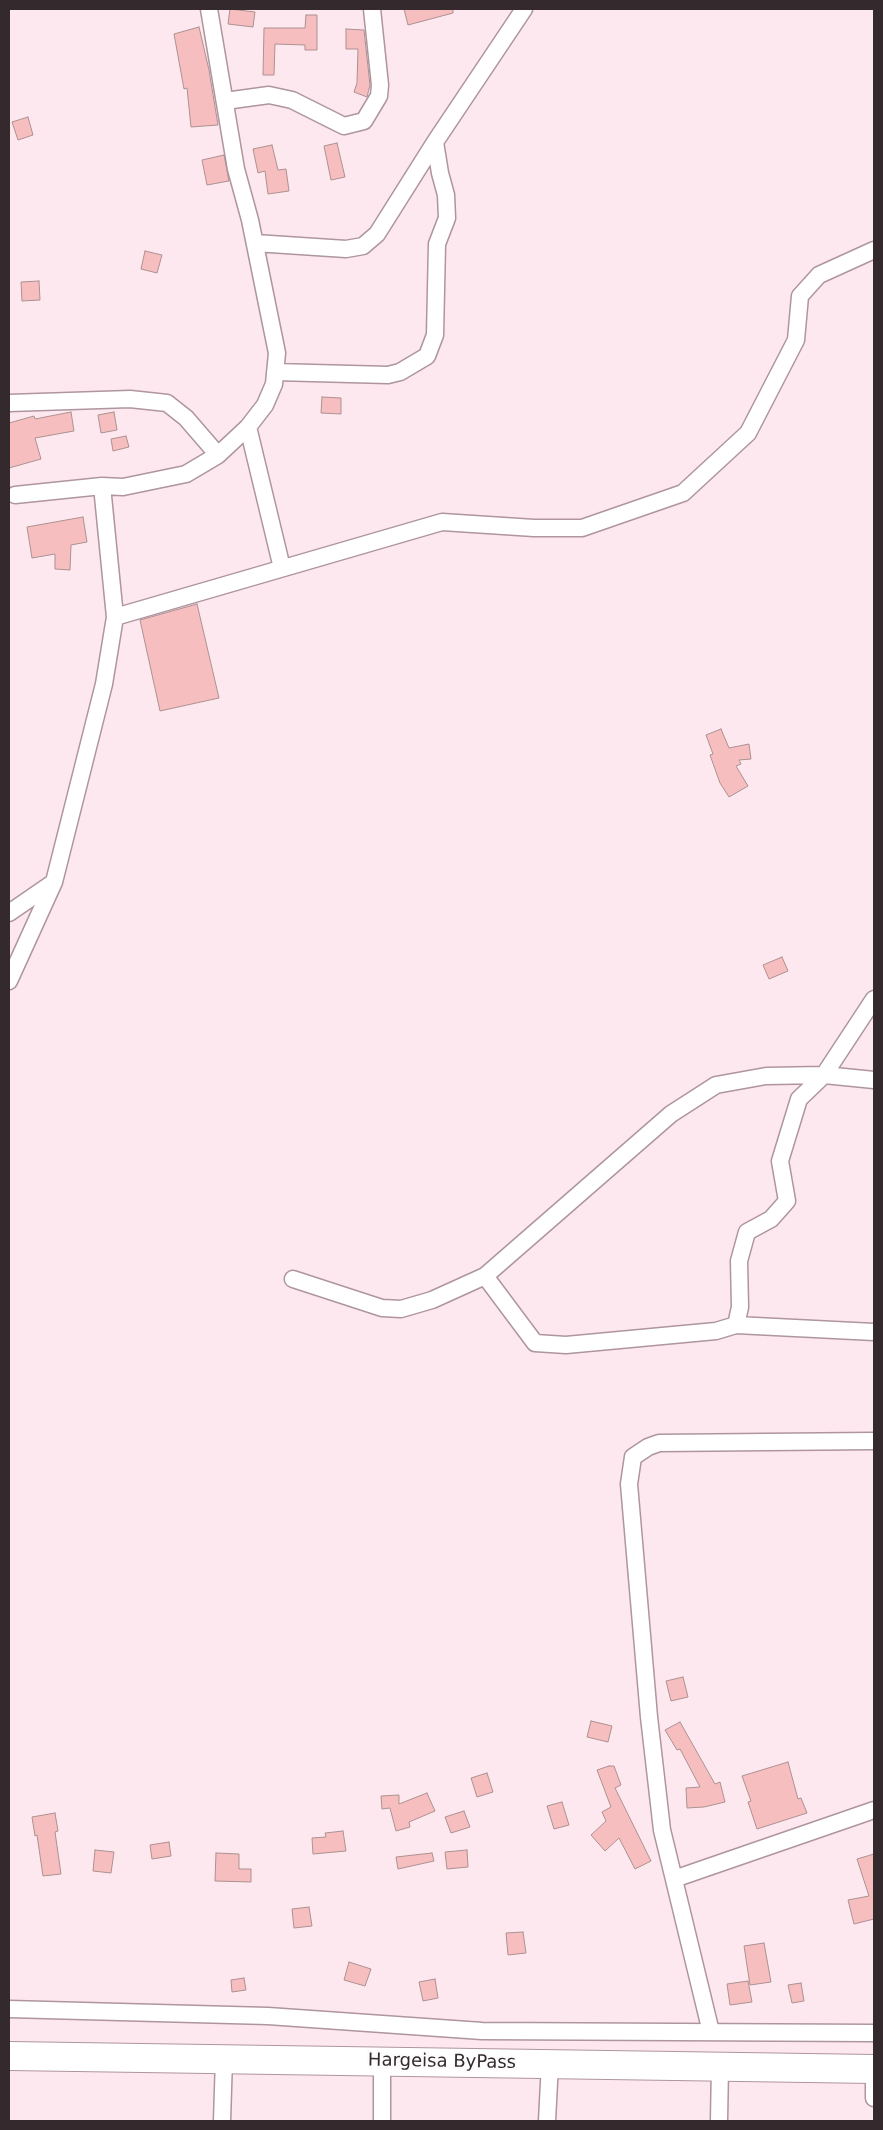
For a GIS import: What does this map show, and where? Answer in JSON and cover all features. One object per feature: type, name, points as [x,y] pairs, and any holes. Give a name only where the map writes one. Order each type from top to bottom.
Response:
[{"type":"highway","name":"Hargeisa ByPass","points":[[9,2056],[874,2069]]},
{"type":"street","points":[[14,496],[102,486],[123,487],[186,474],[218,456],[248,427],[265,406],[274,384],[277,353],[255,244],[236,169],[209,9]]},
{"type":"street","points":[[225,101],[269,95],[292,100],[344,126],[364,120],[378,96],[380,85],[372,9]]},
{"type":"street","points":[[255,244],[346,249],[362,246],[377,234],[435,142],[524,9]]},
{"type":"street","points":[[275,372],[388,375],[400,372],[427,356],[435,335],[437,244],[446,218],[446,195],[435,142]]},
{"type":"street","points":[[115,617],[442,522],[534,528],[582,528],[683,493],[748,433],[796,340],[800,296],[819,275],[874,250]]},
{"type":"street","points":[[9,404],[130,399],[167,403],[186,418],[218,456]]},
{"type":"street","points":[[248,427],[282,568]]},
{"type":"street","points":[[9,981],[54,882],[104,684],[115,617],[102,486]]},
{"type":"street","points":[[9,913],[54,882]]},
{"type":"street","points":[[736,1325],[740,1307],[739,1261],[747,1232],[771,1219],[786,1201],[780,1161],[799,1099],[824,1075],[874,999]]},
{"type":"street","points":[[293,1280],[382,1308],[401,1309],[432,1300],[485,1276],[671,1114],[716,1085],[766,1076],[824,1075],[874,1080]]},
{"type":"street","points":[[485,1276],[535,1344],[566,1345],[716,1331],[736,1325],[874,1332]]},
{"type":"street","points":[[711,2032],[662,1830],[649,1717],[629,1484],[633,1456],[659,1443],[874,1441]]},
{"type":"street","points":[[674,1879],[874,1810]]},
{"type":"street","points":[[9,2009],[268,2016],[482,2031],[874,2034]]},
{"type":"street","points":[[222,2121],[224,2058]]},
{"type":"street","points":[[382,2061],[382,2121]]},
{"type":"street","points":[[548,2121],[550,2063]]},
{"type":"street","points":[[719,2121],[720,2066]]},
{"type":"street","points":[[874,2069],[874,2098]]},
{"type":"building","points":[[230,9],[255,12],[253,27],[228,24]]},
{"type":"building","points":[[404,9],[453,9],[453,13],[408,25]]},
{"type":"building","points":[[306,15],[317,15],[317,50],[305,50],[305,45],[275,44],[274,75],[263,75],[264,28],[305,28]]},
{"type":"building","points":[[199,27],[209,70],[218,125],[191,127],[187,88],[184,89],[174,34]]},
{"type":"building","points":[[346,29],[364,30],[370,85],[367,97],[354,92],[357,83],[358,49],[346,49]]},
{"type":"building","points":[[28,117],[33,135],[18,140],[12,122]]},
{"type":"building","points":[[337,143],[345,177],[331,180],[324,146]]},
{"type":"building","points":[[272,145],[278,170],[286,169],[289,191],[268,194],[265,171],[258,173],[253,149]]},
{"type":"building","points":[[224,155],[229,181],[207,185],[202,160]]},
{"type":"building","points":[[145,251],[162,255],[157,273],[141,269]]},
{"type":"building","points":[[39,281],[40,300],[22,301],[21,282]]},
{"type":"building","points":[[322,397],[341,398],[341,414],[321,413]]},
{"type":"building","points":[[71,412],[74,431],[35,438],[41,459],[9,468],[9,423],[34,416],[35,419]]},
{"type":"building","points":[[114,412],[117,430],[101,433],[98,415]]},
{"type":"building","points":[[126,436],[129,447],[113,451],[111,439]]},
{"type":"building","points":[[83,517],[87,542],[71,545],[70,570],[55,569],[55,554],[32,558],[27,527]]},
{"type":"building","points":[[197,604],[219,698],[160,711],[140,620]]},
{"type":"building","points":[[721,729],[729,748],[749,744],[751,759],[739,760],[741,764],[736,766],[748,786],[729,797],[720,783],[710,755],[713,754],[706,735]]},
{"type":"building","points":[[782,957],[788,971],[769,979],[763,965]]},
{"type":"building","points":[[683,1677],[688,1697],[671,1701],[666,1681]]},
{"type":"building","points":[[591,1721],[612,1726],[608,1742],[587,1737]]},
{"type":"building","points":[[680,1722],[715,1784],[720,1782],[725,1802],[704,1807],[687,1808],[686,1788],[700,1787],[680,1749],[677,1750],[665,1730]]},
{"type":"building","points":[[788,1762],[798,1799],[801,1798],[807,1813],[757,1829],[748,1802],[751,1801],[742,1776]]},
{"type":"building","points":[[614,1766],[621,1785],[615,1788],[651,1861],[635,1869],[619,1838],[605,1851],[591,1835],[606,1821],[602,1812],[611,1807],[597,1770]]},
{"type":"building","points":[[487,1773],[493,1792],[477,1797],[471,1778]]},
{"type":"building","points":[[427,1793],[435,1811],[409,1822],[410,1827],[396,1831],[390,1808],[382,1809],[381,1796],[399,1795],[399,1804]]},
{"type":"building","points":[[562,1802],[569,1825],[554,1829],[547,1806]]},
{"type":"building","points":[[464,1811],[470,1827],[451,1833],[445,1817]]},
{"type":"building","points":[[55,1813],[58,1831],[55,1832],[61,1874],[43,1876],[37,1835],[35,1836],[32,1817]]},
{"type":"building","points":[[343,1831],[346,1851],[313,1854],[312,1838],[326,1837],[325,1833]]},
{"type":"building","points":[[169,1842],[171,1856],[152,1859],[150,1845]]},
{"type":"building","points":[[95,1850],[114,1852],[111,1873],[93,1871]]},
{"type":"building","points":[[467,1850],[468,1867],[447,1869],[445,1852]]},
{"type":"building","points":[[216,1853],[239,1854],[239,1869],[251,1869],[251,1882],[215,1881]]},
{"type":"building","points":[[432,1853],[434,1861],[398,1869],[396,1857]]},
{"type":"building","points":[[874,1854],[874,1919],[854,1924],[848,1900],[869,1896],[857,1859]]},
{"type":"building","points":[[309,1907],[312,1926],[294,1928],[292,1909]]},
{"type":"building","points":[[523,1932],[526,1953],[508,1955],[506,1933]]},
{"type":"building","points":[[764,1943],[771,1982],[750,1985],[744,1946]]},
{"type":"building","points":[[349,1962],[371,1969],[365,1986],[344,1980]]},
{"type":"building","points":[[244,1978],[246,1990],[232,1992],[231,1980]]},
{"type":"building","points":[[435,1979],[438,1998],[423,2001],[419,1982]]},
{"type":"building","points":[[748,1981],[752,2002],[730,2005],[727,1984]]},
{"type":"building","points":[[801,1983],[804,2001],[792,2003],[788,1985]]}]
